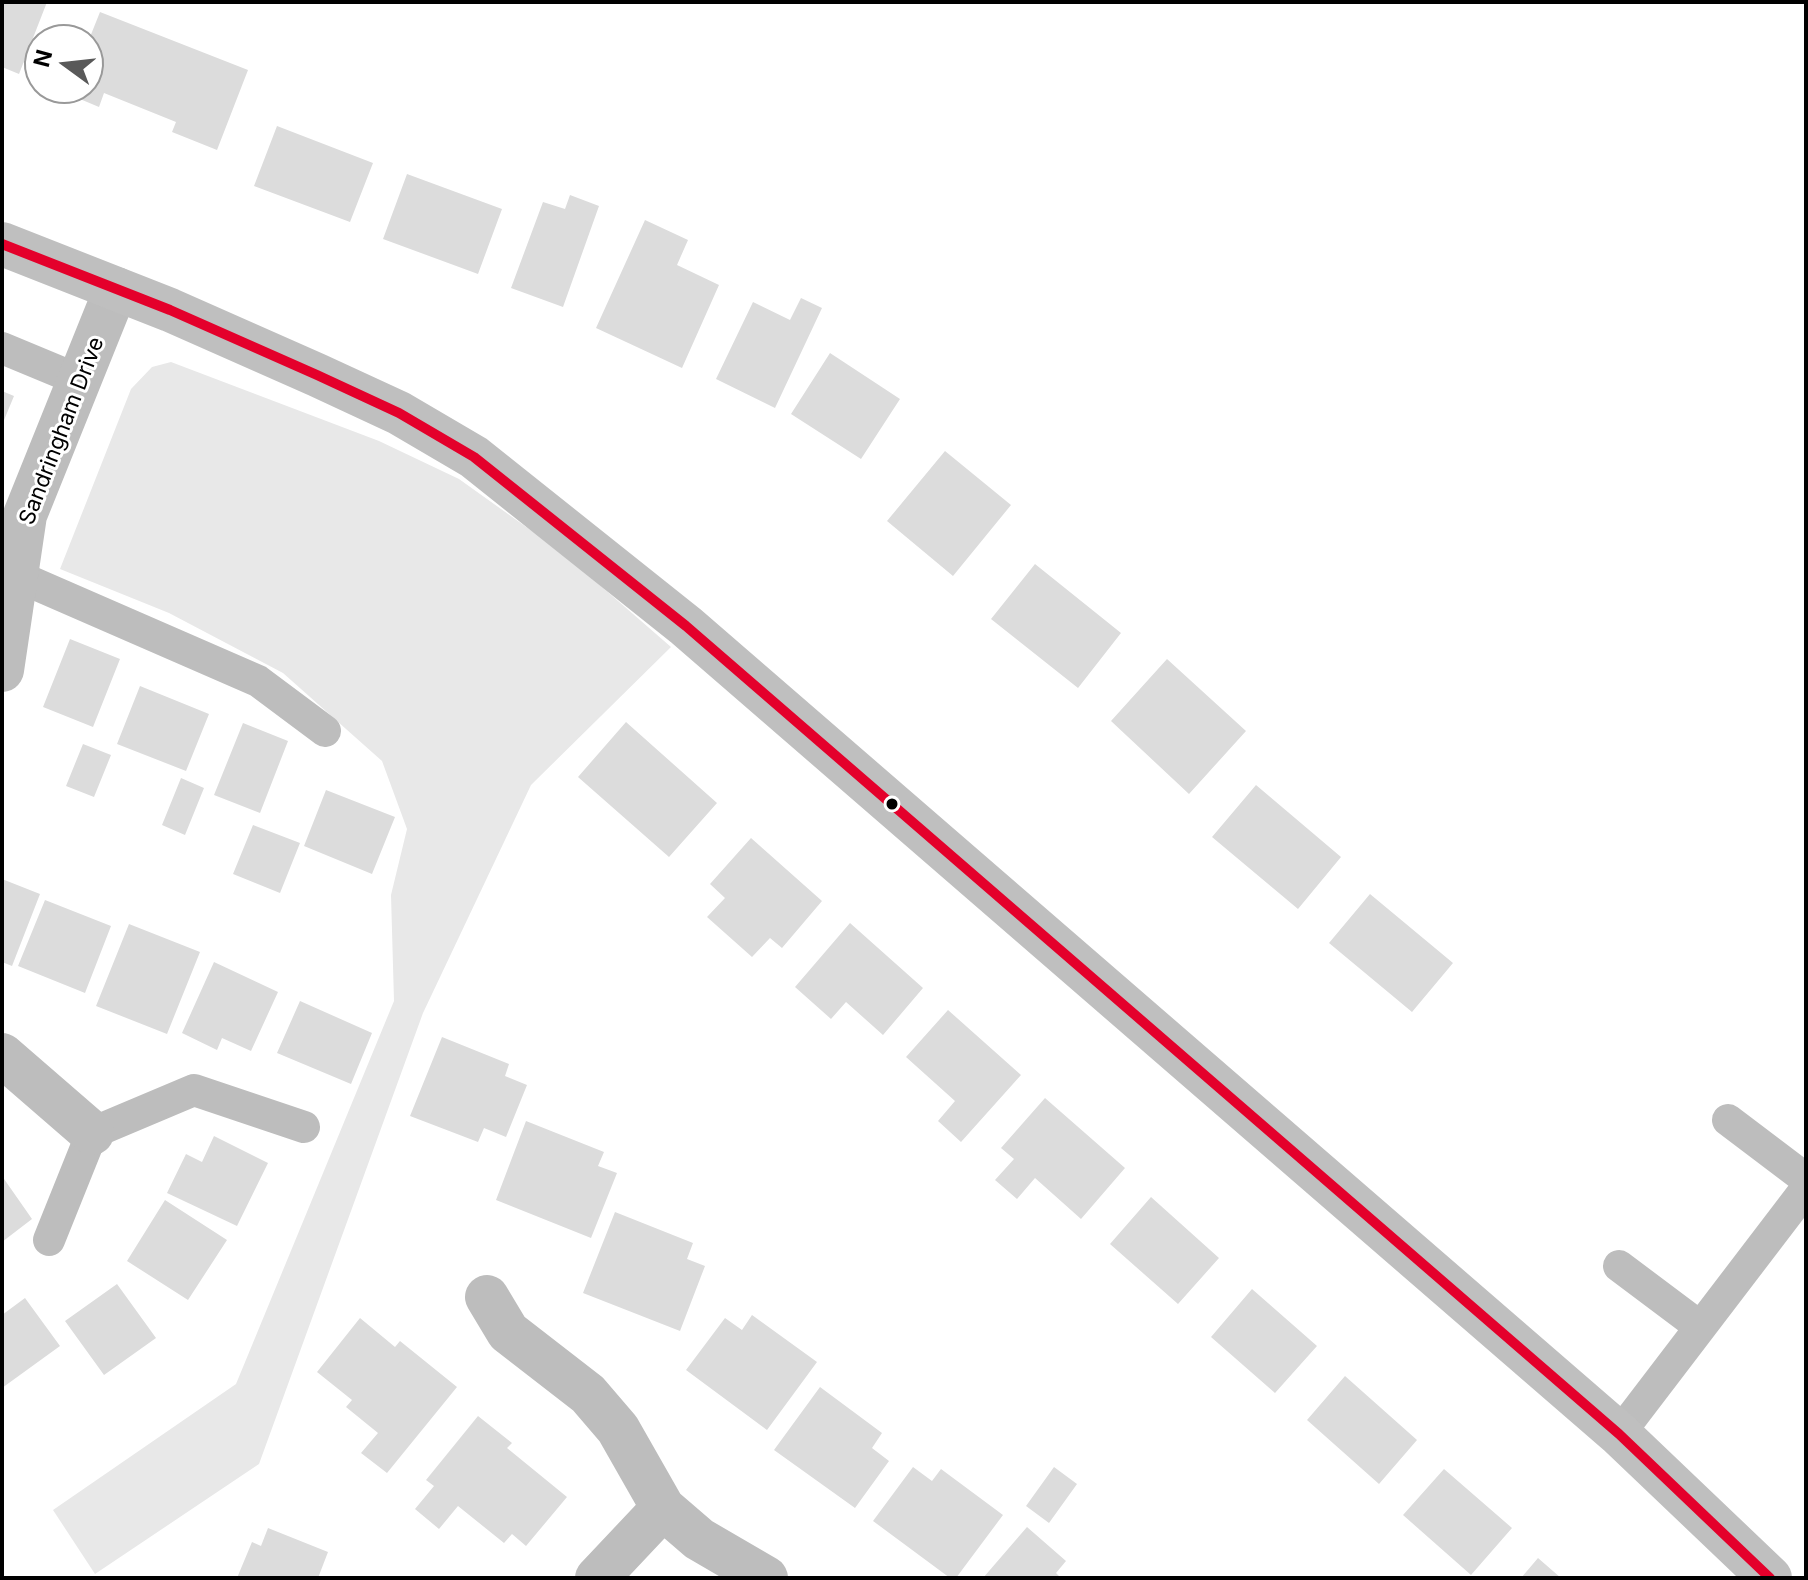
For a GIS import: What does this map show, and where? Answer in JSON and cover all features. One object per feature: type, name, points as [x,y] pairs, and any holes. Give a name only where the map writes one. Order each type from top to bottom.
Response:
[{"type":"street","points":[[2,244],[116,289],[344,388],[399,413],[474,457],[686,626],[1619,1434],[1770,1578]]},
{"type":"street","name":"Sandringham Drive","points":[[2,670],[25,515],[116,289]]},
{"type":"street","points":[[2,1055],[92,1133]]},
{"type":"street","points":[[487,1297],[508,1332],[588,1394],[618,1429],[663,1508],[699,1539],[766,1578]]},
{"type":"street","points":[[597,1578],[663,1508]]},
{"type":"lane","points":[[2,348],[79,380]]},
{"type":"lane","points":[[17,576],[258,681],[325,731]]},
{"type":"lane","points":[[49,1240],[92,1133],[194,1090],[304,1127]]},
{"type":"lane","points":[[1728,1120],[1806,1179]]},
{"type":"lane","points":[[1619,1434],[1806,1189]]},
{"type":"lane","points":[[1619,1266],[1699,1326]]},
{"type":"shaded area","points":[[171,362],[379,441],[459,479],[564,554],[671,647],[531,785],[423,1013],[259,1464],[95,1574],[53,1510],[236,1384],[394,1001],[391,895],[407,829],[382,761],[283,673],[169,613],[60,569],[131,389],[152,367]]},
{"type":"building","points":[[2,2],[47,2],[38,24],[24,24],[24,61],[19,74],[2,67]]},
{"type":"building","points":[[100,12],[248,70],[217,150],[172,132],[176,122],[104,93],[104,24],[95,24]]},
{"type":"building","points":[[277,126],[373,163],[350,222],[254,186]]},
{"type":"building","points":[[407,174],[502,209],[478,274],[383,239]]},
{"type":"building","points":[[570,195],[599,206],[563,307],[511,288],[543,202],[565,209]]},
{"type":"building","points":[[645,220],[688,240],[677,265],[719,285],[682,368],[596,328]]},
{"type":"building","points":[[801,298],[822,308],[775,408],[716,379],[753,302],[790,320]]},
{"type":"building","points":[[830,353],[900,399],[861,459],[791,414]]},
{"type":"building","points":[[2,391],[14,396],[2,425]]},
{"type":"building","points":[[945,451],[1011,505],[953,576],[887,521]]},
{"type":"building","points":[[1035,564],[1121,633],[1078,688],[991,619]]},
{"type":"building","points":[[70,639],[120,659],[93,727],[43,707]]},
{"type":"building","points":[[1167,659],[1246,731],[1189,794],[1111,721]]},
{"type":"building","points":[[140,686],[209,714],[186,771],[117,744]]},
{"type":"building","points":[[626,722],[717,803],[669,857],[578,777]]},
{"type":"building","points":[[243,723],[288,741],[260,813],[214,795]]},
{"type":"building","points":[[83,744],[111,755],[94,797],[66,786]]},
{"type":"building","points":[[181,778],[204,788],[185,835],[162,825]]},
{"type":"building","points":[[1256,785],[1341,857],[1298,909],[1212,837]]},
{"type":"building","points":[[326,790],[395,817],[372,874],[304,846]]},
{"type":"building","points":[[253,825],[300,843],[280,893],[233,874]]},
{"type":"building","points":[[751,838],[822,901],[782,948],[770,938],[752,957],[707,917],[725,898],[710,884]]},
{"type":"building","points":[[2,879],[40,894],[12,966],[2,962]]},
{"type":"building","points":[[1370,894],[1453,963],[1412,1012],[1329,943]]},
{"type":"building","points":[[45,900],[111,926],[85,993],[18,966]]},
{"type":"building","points":[[850,923],[923,988],[883,1035],[846,1002],[831,1019],[795,987]]},
{"type":"building","points":[[129,924],[200,952],[167,1034],[96,1006]]},
{"type":"building","points":[[214,962],[278,992],[251,1051],[222,1038],[217,1050],[182,1033]]},
{"type":"building","points":[[300,1001],[372,1033],[351,1084],[277,1053]]},
{"type":"building","points":[[948,1010],[1021,1075],[961,1142],[938,1121],[955,1101],[906,1057]]},
{"type":"building","points":[[442,1037],[509,1064],[505,1076],[527,1085],[506,1137],[484,1128],[478,1142],[410,1116]]},
{"type":"building","points":[[1045,1098],[1125,1168],[1081,1219],[1035,1178],[1017,1199],[995,1180],[1014,1159],[1001,1148]]},
{"type":"building","points":[[526,1121],[604,1152],[598,1166],[617,1173],[591,1238],[496,1200]]},
{"type":"building","points":[[214,1136],[268,1163],[237,1226],[167,1193],[186,1154],[202,1162]]},
{"type":"building","points":[[2,1176],[32,1219],[2,1242]]},
{"type":"building","points":[[1151,1197],[1219,1258],[1178,1304],[1110,1244]]},
{"type":"building","points":[[165,1200],[227,1240],[188,1300],[127,1261]]},
{"type":"building","points":[[615,1212],[693,1243],[687,1259],[705,1266],[680,1331],[583,1293]]},
{"type":"building","points":[[117,1284],[156,1338],[104,1375],[65,1321]]},
{"type":"building","points":[[1252,1289],[1317,1346],[1275,1393],[1211,1337]]},
{"type":"building","points":[[25,1298],[60,1346],[2,1388],[2,1315]]},
{"type":"building","points":[[752,1315],[817,1362],[767,1430],[686,1370],[725,1318],[742,1330]]},
{"type":"building","points":[[360,1318],[395,1347],[400,1341],[457,1387],[387,1473],[361,1453],[378,1433],[346,1407],[352,1400],[317,1372]]},
{"type":"building","points":[[1345,1376],[1417,1440],[1379,1484],[1307,1420]]},
{"type":"building","points":[[820,1387],[882,1433],[872,1448],[889,1461],[855,1508],[774,1450]]},
{"type":"building","points":[[478,1416],[512,1443],[507,1448],[567,1497],[526,1546],[512,1534],[504,1543],[458,1506],[439,1529],[415,1509],[434,1486],[426,1480]]},
{"type":"building","points":[[913,1467],[932,1481],[941,1469],[1003,1515],[956,1578],[950,1578],[873,1521]]},
{"type":"building","points":[[1054,1467],[1077,1484],[1049,1523],[1026,1506]]},
{"type":"building","points":[[1444,1469],[1512,1528],[1471,1575],[1403,1515]]},
{"type":"building","points":[[1027,1527],[1066,1561],[1056,1573],[1061,1578],[983,1578]]},
{"type":"building","points":[[268,1528],[328,1552],[318,1578],[237,1578],[252,1542],[261,1546]]},
{"type":"building","points":[[1538,1558],[1561,1578],[1521,1578]]},
{"type":"transit line","points":[[2,244],[170,310],[317,375],[399,413],[474,457],[686,626],[1619,1434],[1770,1578]]}]
